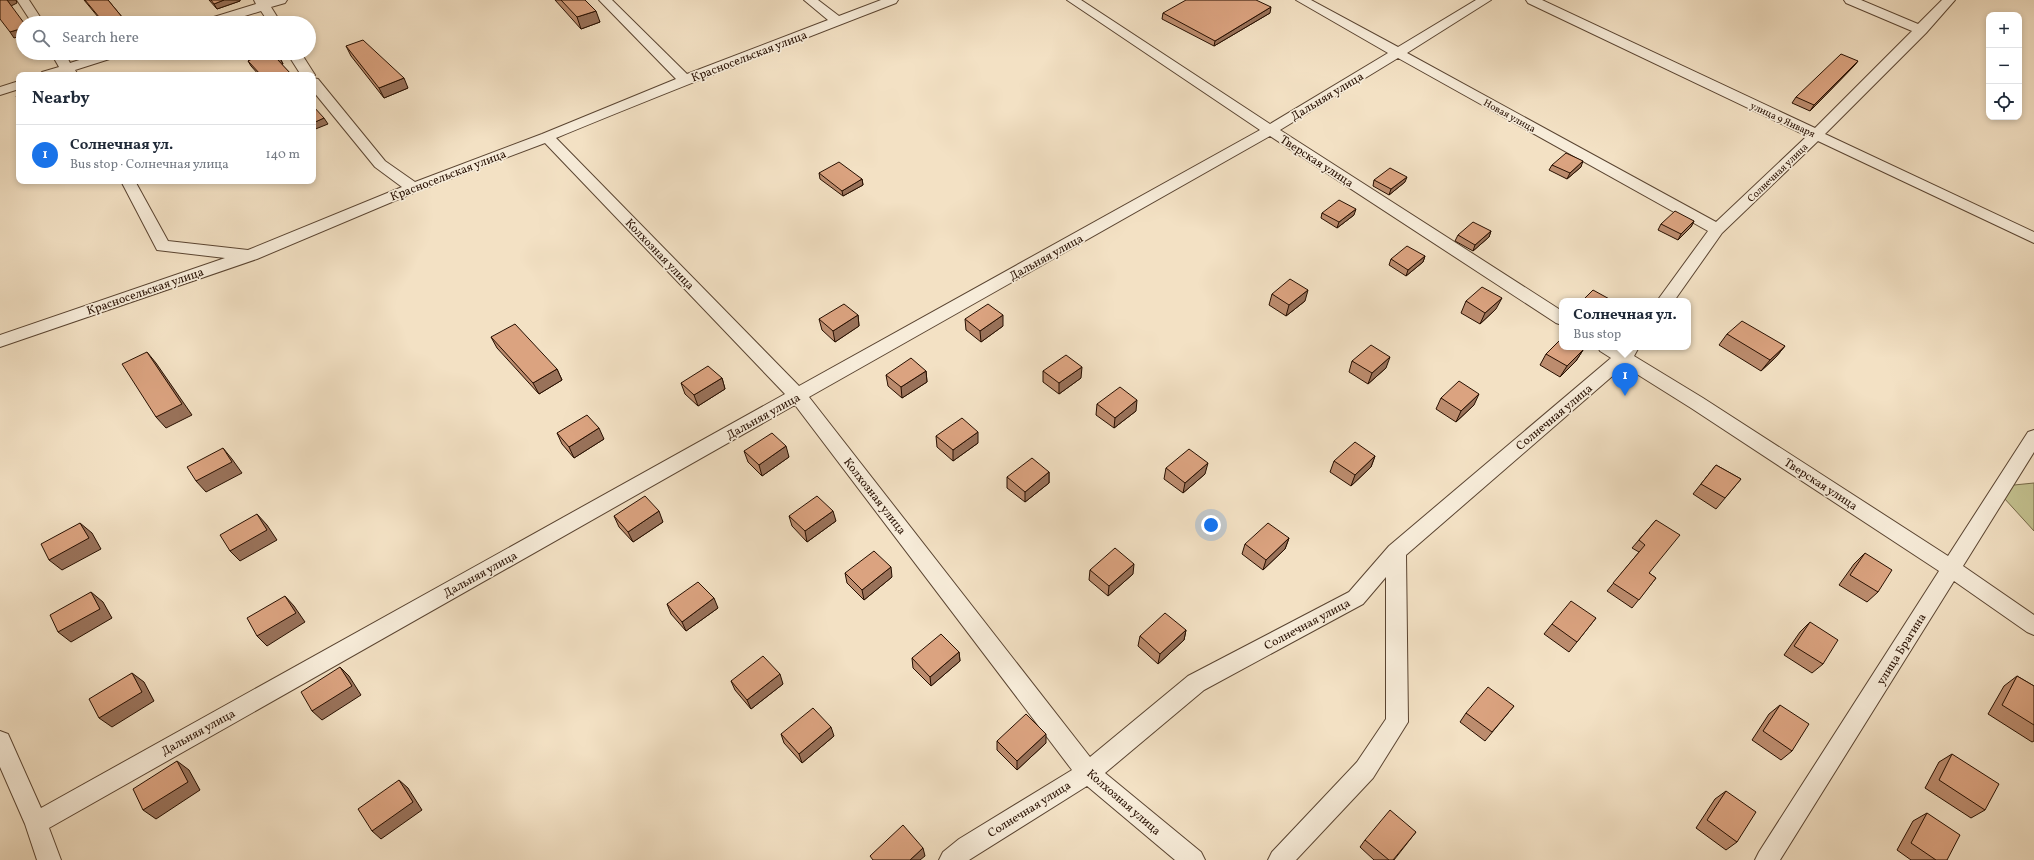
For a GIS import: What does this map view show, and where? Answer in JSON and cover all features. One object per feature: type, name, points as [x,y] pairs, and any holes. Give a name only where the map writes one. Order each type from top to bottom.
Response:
[{"type":"street","points":[[23,0],[33,16]]},
{"type":"street","points":[[228,16],[262,3],[281,0]]},
{"type":"street","points":[[605,0],[685,80]]},
{"type":"street","points":[[810,0],[839,22]]},
{"type":"street","name":"Красносельская улица","points":[[0,341],[251,255],[413,188],[547,137],[685,80],[839,22],[892,0]]},
{"type":"street","name":"Тверская улица","points":[[1073,0],[1270,130],[1559,317]]},
{"type":"street","name":"Новая улица","points":[[1302,0],[1717,229]]},
{"type":"street","name":"Дальняя улица","points":[[36,822],[1270,130],[1485,0]]},
{"type":"street","name":"улица 9 Января","points":[[1532,0],[2034,238]]},
{"type":"street","points":[[1850,0],[1921,30]]},
{"type":"street","name":"Солнечная улица","points":[[1667,298],[1717,229],[1816,135],[1949,0]]},
{"type":"street","points":[[262,3],[270,16]]},
{"type":"street","points":[[63,60],[70,71],[97,60]]},
{"type":"street","points":[[298,60],[306,72]]},
{"type":"street","points":[[0,91],[16,86]]},
{"type":"street","points":[[316,86],[380,164],[413,188]]},
{"type":"street","name":"Колхозная улица","points":[[547,137],[798,396],[1088,773],[1193,860]]},
{"type":"street","points":[[130,184],[163,246],[251,255]]},
{"type":"street","name":"Тверская улица","points":[[1616,350],[1627,353],[1698,403],[1952,569],[2034,626]]},
{"type":"street","name":"Солнечная улица","points":[[951,860],[967,847],[1088,773],[1196,683],[1356,598],[1396,552],[1627,353]]},
{"type":"street","name":"улица Брагина","points":[[1767,860],[2034,437]]},
{"type":"street","points":[[1280,860],[1365,770],[1397,722],[1396,552]]},
{"type":"street","points":[[0,741],[36,822],[49,860]]},
{"type":"shaded area","points":[[2034,483],[2034,531],[1994,487]]},
{"type":"building","points":[[0,0],[7,0],[19,16],[16,16],[16,30],[10,32],[0,19]]},
{"type":"building","points":[[85,0],[108,0],[121,16],[98,16]]},
{"type":"building","points":[[211,0],[224,0],[214,4]]},
{"type":"building","points":[[561,0],[585,0],[596,11],[577,17]]},
{"type":"building","points":[[1186,0],[1256,0],[1271,7],[1215,41],[1163,13]]},
{"type":"building","points":[[363,40],[404,78],[379,88],[346,46]]},
{"type":"building","points":[[1841,54],[1858,61],[1814,105],[1796,97]]},
{"type":"building","points":[[278,60],[289,72],[258,72],[248,61]]},
{"type":"building","points":[[316,109],[324,118],[316,122]]},
{"type":"building","points":[[1566,153],[1583,161],[1570,173],[1552,165]]},
{"type":"building","points":[[839,162],[862,179],[842,191],[819,173]]},
{"type":"building","points":[[1390,168],[1407,177],[1391,189],[1374,180]]},
{"type":"building","points":[[1339,200],[1356,209],[1339,222],[1322,213]]},
{"type":"building","points":[[1675,211],[1694,221],[1681,234],[1661,224]]},
{"type":"building","points":[[1473,222],[1491,231],[1475,245],[1458,235]]},
{"type":"building","points":[[1407,246],[1425,256],[1408,270],[1391,259]]},
{"type":"building","points":[[1290,279],[1308,290],[1289,305],[1272,294]]},
{"type":"building","points":[[1482,287],[1502,298],[1485,313],[1466,301]]},
{"type":"building","points":[[1593,290],[1608,298],[1585,298]]},
{"type":"building","points":[[844,304],[858,315],[833,331],[819,319]]},
{"type":"building","points":[[988,304],[1003,315],[980,331],[965,319]]},
{"type":"building","points":[[1742,321],[1785,346],[1770,360],[1727,334]]},
{"type":"building","points":[[515,324],[557,369],[533,383],[491,337]]},
{"type":"building","points":[[1559,341],[1559,350],[1583,350],[1567,366],[1546,354]]},
{"type":"building","points":[[1371,345],[1390,357],[1372,373],[1352,361]]},
{"type":"building","points":[[147,352],[182,404],[156,417],[122,364]]},
{"type":"building","points":[[1066,355],[1082,367],[1059,383],[1043,371]]},
{"type":"building","points":[[911,358],[926,371],[901,387],[886,375]]},
{"type":"building","points":[[708,366],[722,378],[694,395],[681,383]]},
{"type":"building","points":[[1459,381],[1479,394],[1461,411],[1441,398]]},
{"type":"building","points":[[1120,387],[1137,400],[1115,418],[1097,404]]},
{"type":"building","points":[[587,415],[599,428],[569,447],[557,433]]},
{"type":"building","points":[[962,418],[978,432],[953,450],[936,436]]},
{"type":"building","points":[[772,433],[786,446],[759,465],[744,451]]},
{"type":"building","points":[[1355,442],[1375,456],[1355,475],[1334,461]]},
{"type":"building","points":[[223,448],[232,462],[196,481],[187,467]]},
{"type":"building","points":[[1189,449],[1208,463],[1185,483],[1166,468]]},
{"type":"building","points":[[1032,458],[1049,472],[1025,492],[1007,477]]},
{"type":"building","points":[[1716,465],[1741,479],[1725,498],[1701,484]]},
{"type":"building","points":[[645,496],[659,511],[628,532],[614,516]]},
{"type":"building","points":[[817,496],[833,511],[805,531],[789,516]]},
{"type":"building","points":[[257,514],[267,530],[230,551],[220,535]]},
{"type":"building","points":[[1656,520],[1680,535],[1649,573],[1656,578],[1639,600],[1613,583],[1645,545],[1639,540]]},
{"type":"building","points":[[80,523],[89,538],[49,560],[41,544]]},
{"type":"building","points":[[1268,523],[1289,538],[1266,560],[1245,544]]},
{"type":"building","points":[[1115,548],[1134,564],[1109,586],[1090,570]]},
{"type":"building","points":[[874,551],[891,567],[862,590],[845,573]]},
{"type":"building","points":[[1865,553],[1892,570],[1878,592],[1850,575]]},
{"type":"building","points":[[698,582],[714,598],[682,622],[667,604]]},
{"type":"building","points":[[91,592],[100,609],[58,632],[50,615]]},
{"type":"building","points":[[285,596],[296,613],[257,636],[247,618]]},
{"type":"building","points":[[1571,601],[1596,618],[1577,642],[1552,624]]},
{"type":"building","points":[[1165,613],[1186,630],[1160,654],[1140,636]]},
{"type":"building","points":[[1810,622],[1838,640],[1823,664],[1794,646]]},
{"type":"building","points":[[941,634],[959,652],[930,677],[912,658]]},
{"type":"building","points":[[763,656],[780,674],[747,700],[731,681]]},
{"type":"building","points":[[340,667],[352,686],[312,711],[301,692]]},
{"type":"building","points":[[132,673],[142,692],[99,718],[89,699]]},
{"type":"building","points":[[2017,676],[2034,686],[2034,725],[2002,705]]},
{"type":"building","points":[[1488,687],[1514,706],[1492,732],[1466,713]]},
{"type":"building","points":[[1780,705],[1809,724],[1792,751],[1763,731]]},
{"type":"building","points":[[813,708],[831,727],[799,754],[781,734]]},
{"type":"building","points":[[1026,714],[1046,734],[1017,761],[997,741]]},
{"type":"building","points":[[1952,754],[1999,784],[1985,810],[1939,780]]},
{"type":"building","points":[[177,761],[188,782],[143,810],[133,789]]},
{"type":"building","points":[[399,780],[413,802],[372,831],[358,809]]},
{"type":"building","points":[[1726,791],[1756,812],[1737,842],[1707,820]]},
{"type":"building","points":[[1390,810],[1416,832],[1393,860],[1389,860],[1365,840]]},
{"type":"building","points":[[1927,813],[1960,835],[1947,860],[1936,860],[1911,843]]},
{"type":"building","points":[[903,825],[923,848],[910,860],[873,860],[870,856]]},
{"type":"place","name":"Солнечная ул.","points":[[1625,396]]}]
